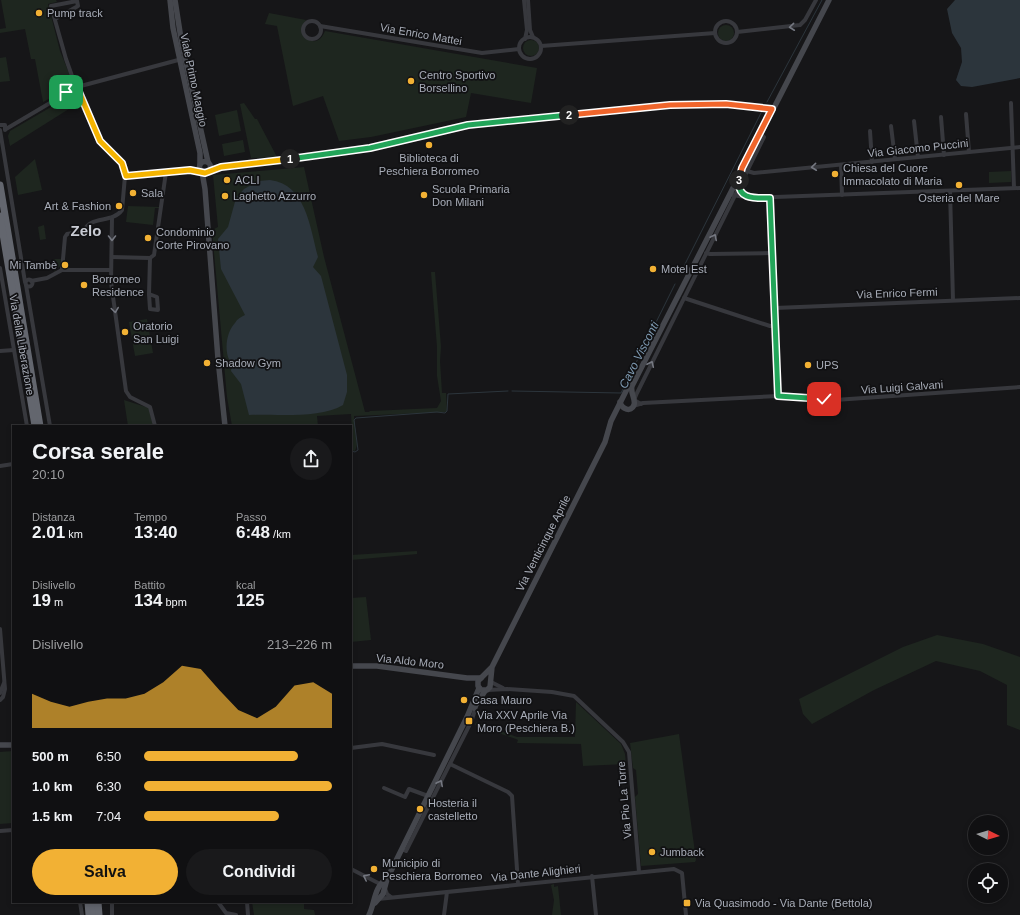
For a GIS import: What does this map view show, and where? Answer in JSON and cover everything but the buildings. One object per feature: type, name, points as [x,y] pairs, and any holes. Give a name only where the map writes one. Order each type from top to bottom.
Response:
[{"type":"highway","points":[[0,185],[40,425]]},
{"type":"highway","points":[[0,216],[34,425]]},
{"type":"highway","points":[[88,903],[88,915]]},
{"type":"highway","points":[[93,903],[94,915]]},
{"type":"highway","points":[[98,903],[99,915]]},
{"type":"highway","points":[[102,903],[102,915]]},
{"type":"main road","name":"Viale Primo Maggio","points":[[170,0],[204,169]]},
{"type":"main road","name":"Viale Primo Maggio","points":[[175,0],[182,59],[208,163],[204,169]]},
{"type":"main road","points":[[634,401],[631,389],[637,375],[729,193],[745,169],[762,135],[772,109],[829,0]]},
{"type":"main road","points":[[208,163],[204,162],[205,189],[218,359],[225,425]]},
{"type":"main road","points":[[634,401],[629,395],[624,396],[632,380],[637,375]]},
{"type":"main road","name":"Via Venticinque Aprile","points":[[492,667],[491,681],[482,689],[478,681],[492,667],[605,442],[620,402],[624,396]]},
{"type":"main road","points":[[620,402],[623,411],[634,401]]},
{"type":"main road","name":"Via Venticinque Aprile","points":[[610,427],[623,411]]},
{"type":"main road","name":"Via Aldo Moro","points":[[352,666],[377,666],[468,678],[482,677]]},
{"type":"main road","points":[[482,677],[491,681]]},
{"type":"main road","points":[[468,678],[482,689]]},
{"type":"main road","points":[[468,717],[477,704],[482,689]]},
{"type":"main road","points":[[369,915],[482,689]]},
{"type":"main road","points":[[2,746],[12,745]]},
{"type":"street","points":[[524,0],[527,30],[520,43],[519,49],[522,56],[531,59],[538,56],[541,46],[533,37],[530,30],[528,0]]},
{"type":"street","points":[[737,32],[800,26],[806,20],[816,0]]},
{"type":"street","points":[[55,19],[78,6],[77,1],[51,6],[66,59],[100,141],[122,163],[126,176],[123,207],[120,213],[112,218],[92,222],[84,231],[67,234],[65,237],[62,270]]},
{"type":"street","points":[[312,21],[320,26],[320,34],[317,38],[309,38],[305,34],[304,28],[307,23],[312,21]]},
{"type":"street","points":[[725,21],[733,24],[737,32],[734,40],[728,43],[719,41],[715,33],[717,25],[725,21]]},
{"type":"street","name":"Via Enrico Mattei","points":[[320,26],[482,53],[519,49]]},
{"type":"street","points":[[541,46],[715,33]]},
{"type":"street","points":[[524,38],[533,37]]},
{"type":"street","points":[[0,119],[4,127],[16,123],[77,87],[182,59]]},
{"type":"street","points":[[1011,103],[1014,188]]},
{"type":"street","points":[[126,176],[204,169],[370,148],[468,125],[644,106],[726,104],[772,109]]},
{"type":"street","points":[[966,114],[970,152]]},
{"type":"street","points":[[940,117],[944,155]]},
{"type":"street","points":[[914,121],[918,157]]},
{"type":"street","points":[[891,126],[895,159]]},
{"type":"street","name":"Via della Liberazione","points":[[4,127],[0,130],[25,274],[30,283],[28,296],[50,425]]},
{"type":"street","name":"Via della Liberazione","points":[[3,144],[4,127]]},
{"type":"street","points":[[870,131],[872,162]]},
{"type":"street","name":"Via Giacomo Puccini","points":[[745,169],[754,173],[1020,147]]},
{"type":"street","points":[[208,163],[221,167]]},
{"type":"street","points":[[841,165],[842,195]]},
{"type":"street","points":[[634,401],[735,196],[745,169]]},
{"type":"street","points":[[149,294],[150,258],[154,255],[166,172]]},
{"type":"street","points":[[739,187],[741,193],[750,198]]},
{"type":"street","points":[[729,193],[735,196],[750,198],[770,198],[1020,188]]},
{"type":"street","points":[[950,191],[953,300]]},
{"type":"street","points":[[770,198],[778,396]]},
{"type":"street","points":[[112,218],[111,282],[126,391],[130,397],[150,407],[155,425]]},
{"type":"street","points":[[706,253],[772,253]]},
{"type":"street","points":[[112,257],[150,258]]},
{"type":"street","name":"Via della Liberazione","points":[[0,268],[27,425]]},
{"type":"street","points":[[30,283],[62,270],[111,270]]},
{"type":"street","points":[[684,298],[770,326],[775,326]]},
{"type":"street","name":"Via Enrico Fermi","points":[[775,308],[1020,298]]},
{"type":"street","points":[[0,351],[14,350]]},
{"type":"street","name":"Via Luigi Galvani","points":[[634,401],[641,404],[778,396],[835,400],[1020,387]]},
{"type":"street","points":[[0,466],[12,464]]},
{"type":"street","points":[[0,629],[5,681],[5,692],[0,700]]},
{"type":"street","points":[[0,693],[5,681]]},
{"type":"street","name":"Via Pio La Torre","points":[[491,681],[507,689]]},
{"type":"street","name":"Via Pio La Torre","points":[[482,689],[507,689],[558,693],[574,696],[627,746],[629,752],[639,872]]},
{"type":"street","points":[[402,849],[406,851],[471,722],[477,704]]},
{"type":"street","points":[[352,748],[382,744],[434,755]]},
{"type":"street","points":[[450,764],[508,792],[512,796],[518,884]]},
{"type":"street","points":[[384,788],[405,797],[409,789],[428,796]]},
{"type":"street","points":[[0,830],[12,830]]},
{"type":"street","name":"Via Dante Alighieri","points":[[378,897],[447,892],[674,868],[681,872],[686,915]]},
{"type":"street","points":[[352,870],[383,886],[386,894],[391,897]]},
{"type":"street","points":[[592,876],[596,915]]},
{"type":"street","points":[[444,915],[447,892]]},
{"type":"street","points":[[80,903],[82,915]]},
{"type":"street","points":[[112,903],[112,915]]},
{"type":"street","points":[[219,903],[226,913],[236,915]]},
{"type":"street","points":[[247,903],[248,915]]},
{"type":"shaded area","points":[[1,0],[56,0],[57,2],[48,4],[60,51],[73,83],[72,87],[43,102],[35,59],[31,59],[25,29],[0,33],[0,29],[6,28]]},
{"type":"shaded area","points":[[955,0],[1020,0],[1020,78],[972,87],[961,86],[956,80],[962,62],[961,48],[952,33],[947,9]]},
{"type":"shaded area","name":"Centro Sportivo Borsellino","points":[[269,13],[306,20],[302,27],[303,36],[313,41],[321,38],[325,31],[537,68],[531,103],[471,93],[466,117],[371,137],[339,141],[323,96],[293,106],[277,26],[265,24]]},
{"type":"shaded area","points":[[723,25],[729,25],[734,30],[732,39],[729,41],[723,41],[718,36],[718,30]]},
{"type":"shaded area","points":[[528,40],[534,40],[539,45],[537,54],[534,56],[528,56],[523,51],[523,45]]},
{"type":"shaded area","points":[[6,57],[10,81],[0,82],[0,58]]},
{"type":"shaded area","points":[[75,93],[80,102],[10,146],[8,136],[10,131]]},
{"type":"shaded area","points":[[244,103],[255,119],[257,119],[277,157],[251,158],[240,104]]},
{"type":"shaded area","points":[[237,110],[241,131],[219,136],[215,115]]},
{"type":"shaded area","points":[[243,140],[245,152],[224,156],[222,144]]},
{"type":"shaded area","points":[[35,159],[42,190],[18,195],[15,177]]},
{"type":"shaded area","name":"Laghetto Azzurro","points":[[304,167],[324,257],[365,412],[437,408],[441,401],[437,376],[437,347],[431,272],[435,272],[441,347],[440,361],[442,393],[446,393],[447,412],[354,416],[357,445],[355,451],[352,450],[351,414],[317,416],[318,425],[232,425],[227,397],[212,230],[218,227],[213,175]]},
{"type":"shaded area","points":[[1011,171],[1011,182],[989,183],[989,172]]},
{"type":"shaded area","name":"Laghetto Azzurro","points":[[270,180],[282,183],[292,190],[299,198],[309,221],[318,257],[313,267],[321,276],[347,375],[347,392],[343,405],[322,412],[298,415],[249,415],[241,384],[231,371],[232,364],[227,355],[229,332],[239,318],[245,315],[221,269],[218,239],[228,227],[236,198],[244,189],[259,181]]},
{"type":"shaded area","points":[[128,206],[159,207],[155,208],[153,225],[126,222]]},
{"type":"shaded area","points":[[44,225],[46,239],[40,240],[38,227]]},
{"type":"shaded area","points":[[53,259],[61,259],[60,266],[54,272]]},
{"type":"shaded area","points":[[147,319],[153,353],[135,356],[129,322]]},
{"type":"shaded area","points":[[124,400],[149,408],[153,425],[128,425]]},
{"type":"shaded area","points":[[417,551],[417,554],[352,560],[352,555]]},
{"type":"shaded area","points":[[366,597],[371,640],[352,642],[352,598]]},
{"type":"shaded area","points":[[937,635],[983,644],[1020,657],[1020,730],[1007,725],[1007,685],[980,671],[936,661],[874,690],[812,724],[803,714],[799,699],[903,647]]},
{"type":"shaded area","points":[[576,702],[621,744],[625,754],[626,764],[583,766],[581,744],[517,743],[518,740],[516,739],[475,725],[476,722],[517,737],[575,737]]},
{"type":"shaded area","points":[[679,734],[696,860],[695,862],[641,866],[635,797],[638,794],[636,770],[633,768],[630,743]]},
{"type":"shaded area","points":[[12,751],[12,823],[0,824],[0,752]]},
{"type":"shaded area","points":[[554,884],[554,887],[558,886],[561,915],[552,915],[554,900],[551,885]]},
{"type":"shaded area","points":[[252,903],[304,903],[304,909],[314,910],[315,915],[254,915]]},
{"type":"waterway","points":[[767,102],[822,0]]},
{"type":"waterway","points":[[683,268],[762,111]]},
{"type":"waterway","name":"Cavo Visconti","points":[[512,391],[621,393],[675,284]]},
{"type":"waterway","points":[[352,451],[355,452],[358,450],[354,420],[356,418],[437,412],[445,413],[447,411],[448,394],[508,391]]},
{"type":"place","name":"Pump track","points":[[39,13]]},
{"type":"place","name":"Centro Sportivo Borsellino","points":[[411,81]]},
{"type":"place","name":"Biblioteca di Peschiera Borromeo","points":[[429,145]]},
{"type":"place","name":"Chiesa del Cuore Immacolato di Maria","points":[[835,174]]},
{"type":"place","name":"ACLI","points":[[227,180]]},
{"type":"place","name":"Osteria del Mare","points":[[959,185]]},
{"type":"place","name":"Sala","points":[[133,193]]},
{"type":"place","name":"Scuola Primaria Don Milani","points":[[424,195]]},
{"type":"place","name":"Laghetto Azzurro","points":[[225,196]]},
{"type":"place","name":"Art & Fashion","points":[[119,206]]},
{"type":"place","name":"Condominio Corte Pirovano","points":[[148,238]]},
{"type":"place","name":"Mi Tambè","points":[[65,265]]},
{"type":"place","name":"Motel Est","points":[[653,269]]},
{"type":"place","name":"Borromeo Residence","points":[[84,285]]},
{"type":"place","name":"Oratorio San Luigi","points":[[125,332]]},
{"type":"place","name":"Shadow Gym","points":[[207,363]]},
{"type":"place","name":"UPS","points":[[808,365]]},
{"type":"place","name":"Casa Mauro","points":[[464,700]]},
{"type":"place","name":"Via XXV Aprile Via Moro (Peschiera B.)","points":[[469,721]]},
{"type":"place","name":"Hosteria il castelletto","points":[[420,809]]},
{"type":"place","name":"Jumback","points":[[652,852]]},
{"type":"place","name":"Municipio di Peschiera Borromeo","points":[[374,869]]},
{"type":"place","name":"Via Quasimodo - Via Dante (Bettola)","points":[[687,903]]},
{"type":"district","name":"Zelo","points":[[86,230]]},
{"type":"route","points":[[66,92],[77,87],[78,93],[100,141],[120,160],[126,176],[190,170],[205,173],[209,170],[221,167],[370,148],[468,125],[603,112],[644,106],[726,104],[768,107],[772,109],[742,168],[739,182],[740,192],[750,198],[770,198],[778,396],[824,399]]}]
